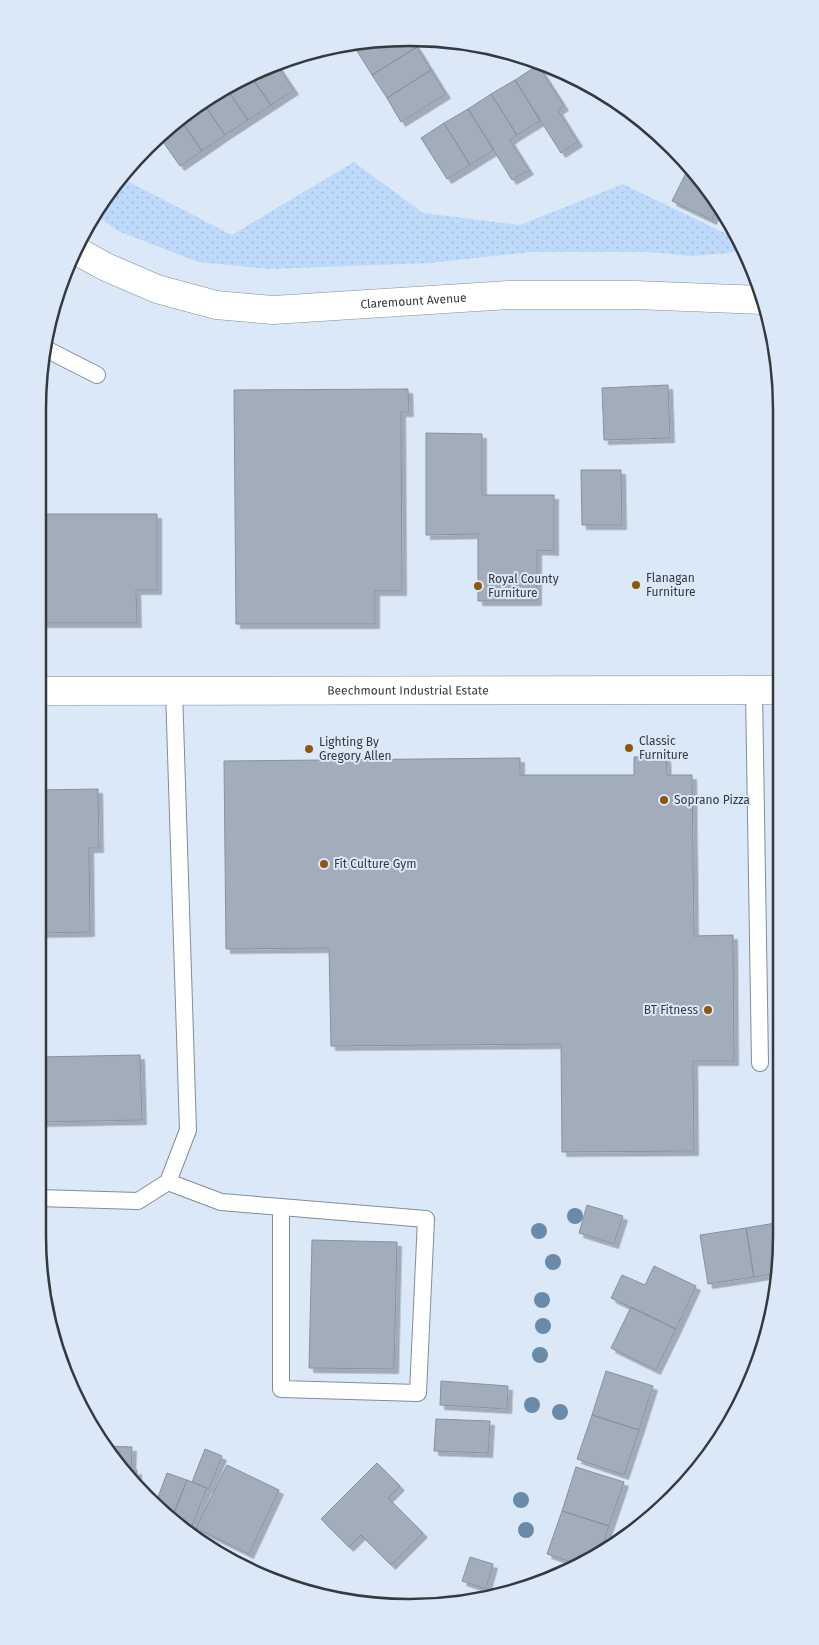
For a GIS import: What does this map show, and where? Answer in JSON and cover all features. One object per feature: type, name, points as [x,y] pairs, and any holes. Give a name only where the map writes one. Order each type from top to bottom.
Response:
[{"type":"street","name":"Claremount Avenue","points":[[82,254],[106,267],[157,288],[216,305],[273,310],[509,295],[754,297]]},
{"type":"street","name":"Beechmount Industrial Estate","points":[[46,691],[767,691]]},
{"type":"lane","points":[[51,351],[97,375]]},
{"type":"lane","points":[[46,1198],[138,1201],[168,1182],[188,1130],[174,690]]},
{"type":"lane","points":[[760,1063],[767,691]]},
{"type":"lane","points":[[168,1182],[221,1202],[426,1219],[418,1393],[281,1389],[281,1207]]},
{"type":"shaded area","points":[[354,162],[423,213],[520,225],[623,184],[727,234],[736,251],[692,256],[650,252],[532,252],[430,263],[269,269],[198,262],[118,231],[101,219],[127,181],[232,235]]},
{"type":"building","points":[[386,47],[417,47],[372,75],[357,51]]},
{"type":"building","points":[[417,47],[431,70],[387,98],[372,75]]},
{"type":"building","points":[[533,68],[542,72],[564,106],[558,110],[578,142],[561,153],[515,80]]},
{"type":"building","points":[[281,70],[294,90],[271,105],[254,81]]},
{"type":"building","points":[[431,70],[446,94],[401,122],[387,98]]},
{"type":"building","points":[[515,80],[540,121],[517,135],[491,94]]},
{"type":"building","points":[[254,81],[271,105],[248,120],[230,94]]},
{"type":"building","points":[[230,94],[248,120],[225,135],[207,108]]},
{"type":"building","points":[[491,94],[517,135],[510,140],[529,170],[512,180],[468,109]]},
{"type":"building","points":[[207,108],[225,135],[202,151],[184,125]]},
{"type":"building","points":[[468,109],[494,150],[470,165],[444,123]]},
{"type":"building","points":[[444,123],[470,165],[447,179],[421,138]]},
{"type":"building","points":[[184,125],[202,151],[180,166],[164,142]]},
{"type":"building","points":[[686,173],[715,213],[712,220],[672,201]]},
{"type":"building","points":[[668,385],[670,438],[604,440],[602,388]]},
{"type":"building","points":[[408,389],[409,412],[401,412],[402,591],[375,591],[375,624],[236,624],[234,390]]},
{"type":"building","points":[[426,433],[482,434],[482,495],[554,495],[554,551],[537,550],[537,601],[478,601],[478,534],[426,535]]},
{"type":"building","points":[[581,470],[621,470],[622,525],[582,525]]},
{"type":"building","points":[[46,514],[157,514],[157,590],[136,590],[137,623],[46,623]]},
{"type":"building","points":[[634,757],[666,757],[667,775],[692,775],[694,936],[733,935],[734,1061],[693,1061],[694,1151],[562,1152],[561,1044],[331,1046],[329,948],[226,949],[224,761],[520,758],[520,775],[634,775]]},
{"type":"building","points":[[98,789],[99,848],[89,848],[90,932],[46,933],[46,790]]},
{"type":"building","points":[[140,1055],[142,1120],[46,1122],[46,1057]]},
{"type":"building","points":[[587,1205],[623,1216],[614,1244],[579,1233]]},
{"type":"building","points":[[773,1223],[771,1274],[754,1277],[746,1228]]},
{"type":"building","points":[[746,1228],[754,1277],[708,1284],[700,1235]]},
{"type":"building","points":[[312,1240],[397,1242],[394,1369],[309,1368]]},
{"type":"building","points":[[654,1266],[696,1286],[676,1329],[611,1298],[622,1275],[645,1285]]},
{"type":"building","points":[[631,1307],[676,1329],[656,1370],[611,1348]]},
{"type":"building","points":[[606,1371],[653,1386],[639,1430],[592,1415]]},
{"type":"building","points":[[441,1381],[508,1386],[507,1409],[440,1405]]},
{"type":"building","points":[[592,1415],[639,1430],[624,1475],[577,1459]]},
{"type":"building","points":[[436,1419],[490,1421],[488,1453],[434,1451]]},
{"type":"building","points":[[114,1446],[132,1447],[131,1469]]},
{"type":"building","points":[[205,1449],[222,1456],[209,1489],[192,1482]]},
{"type":"building","points":[[377,1463],[400,1486],[388,1498],[423,1533],[391,1565],[361,1535],[349,1547],[321,1519]]},
{"type":"building","points":[[227,1465],[279,1490],[249,1554],[196,1528]]},
{"type":"building","points":[[576,1467],[624,1482],[609,1526],[562,1511]]},
{"type":"building","points":[[167,1473],[187,1480],[174,1512],[158,1497]]},
{"type":"building","points":[[187,1480],[207,1488],[192,1526],[174,1512]]},
{"type":"building","points":[[562,1511],[609,1526],[604,1542],[569,1561],[547,1554]]},
{"type":"building","points":[[470,1557],[493,1564],[486,1589],[462,1581]]},
{"type":"place","name":"Flanagan Furniture","points":[[636,585]]},
{"type":"place","name":"Royal County Furniture","points":[[478,586]]},
{"type":"place","name":"Classic Furniture","points":[[629,748]]},
{"type":"place","name":"Lighting By Gregory Allen","points":[[309,749]]},
{"type":"place","name":"Soprano Pizza","points":[[664,800]]},
{"type":"place","name":"Fit Culture Gym","points":[[324,864]]},
{"type":"place","name":"BT Fitness","points":[[708,1010]]}]
